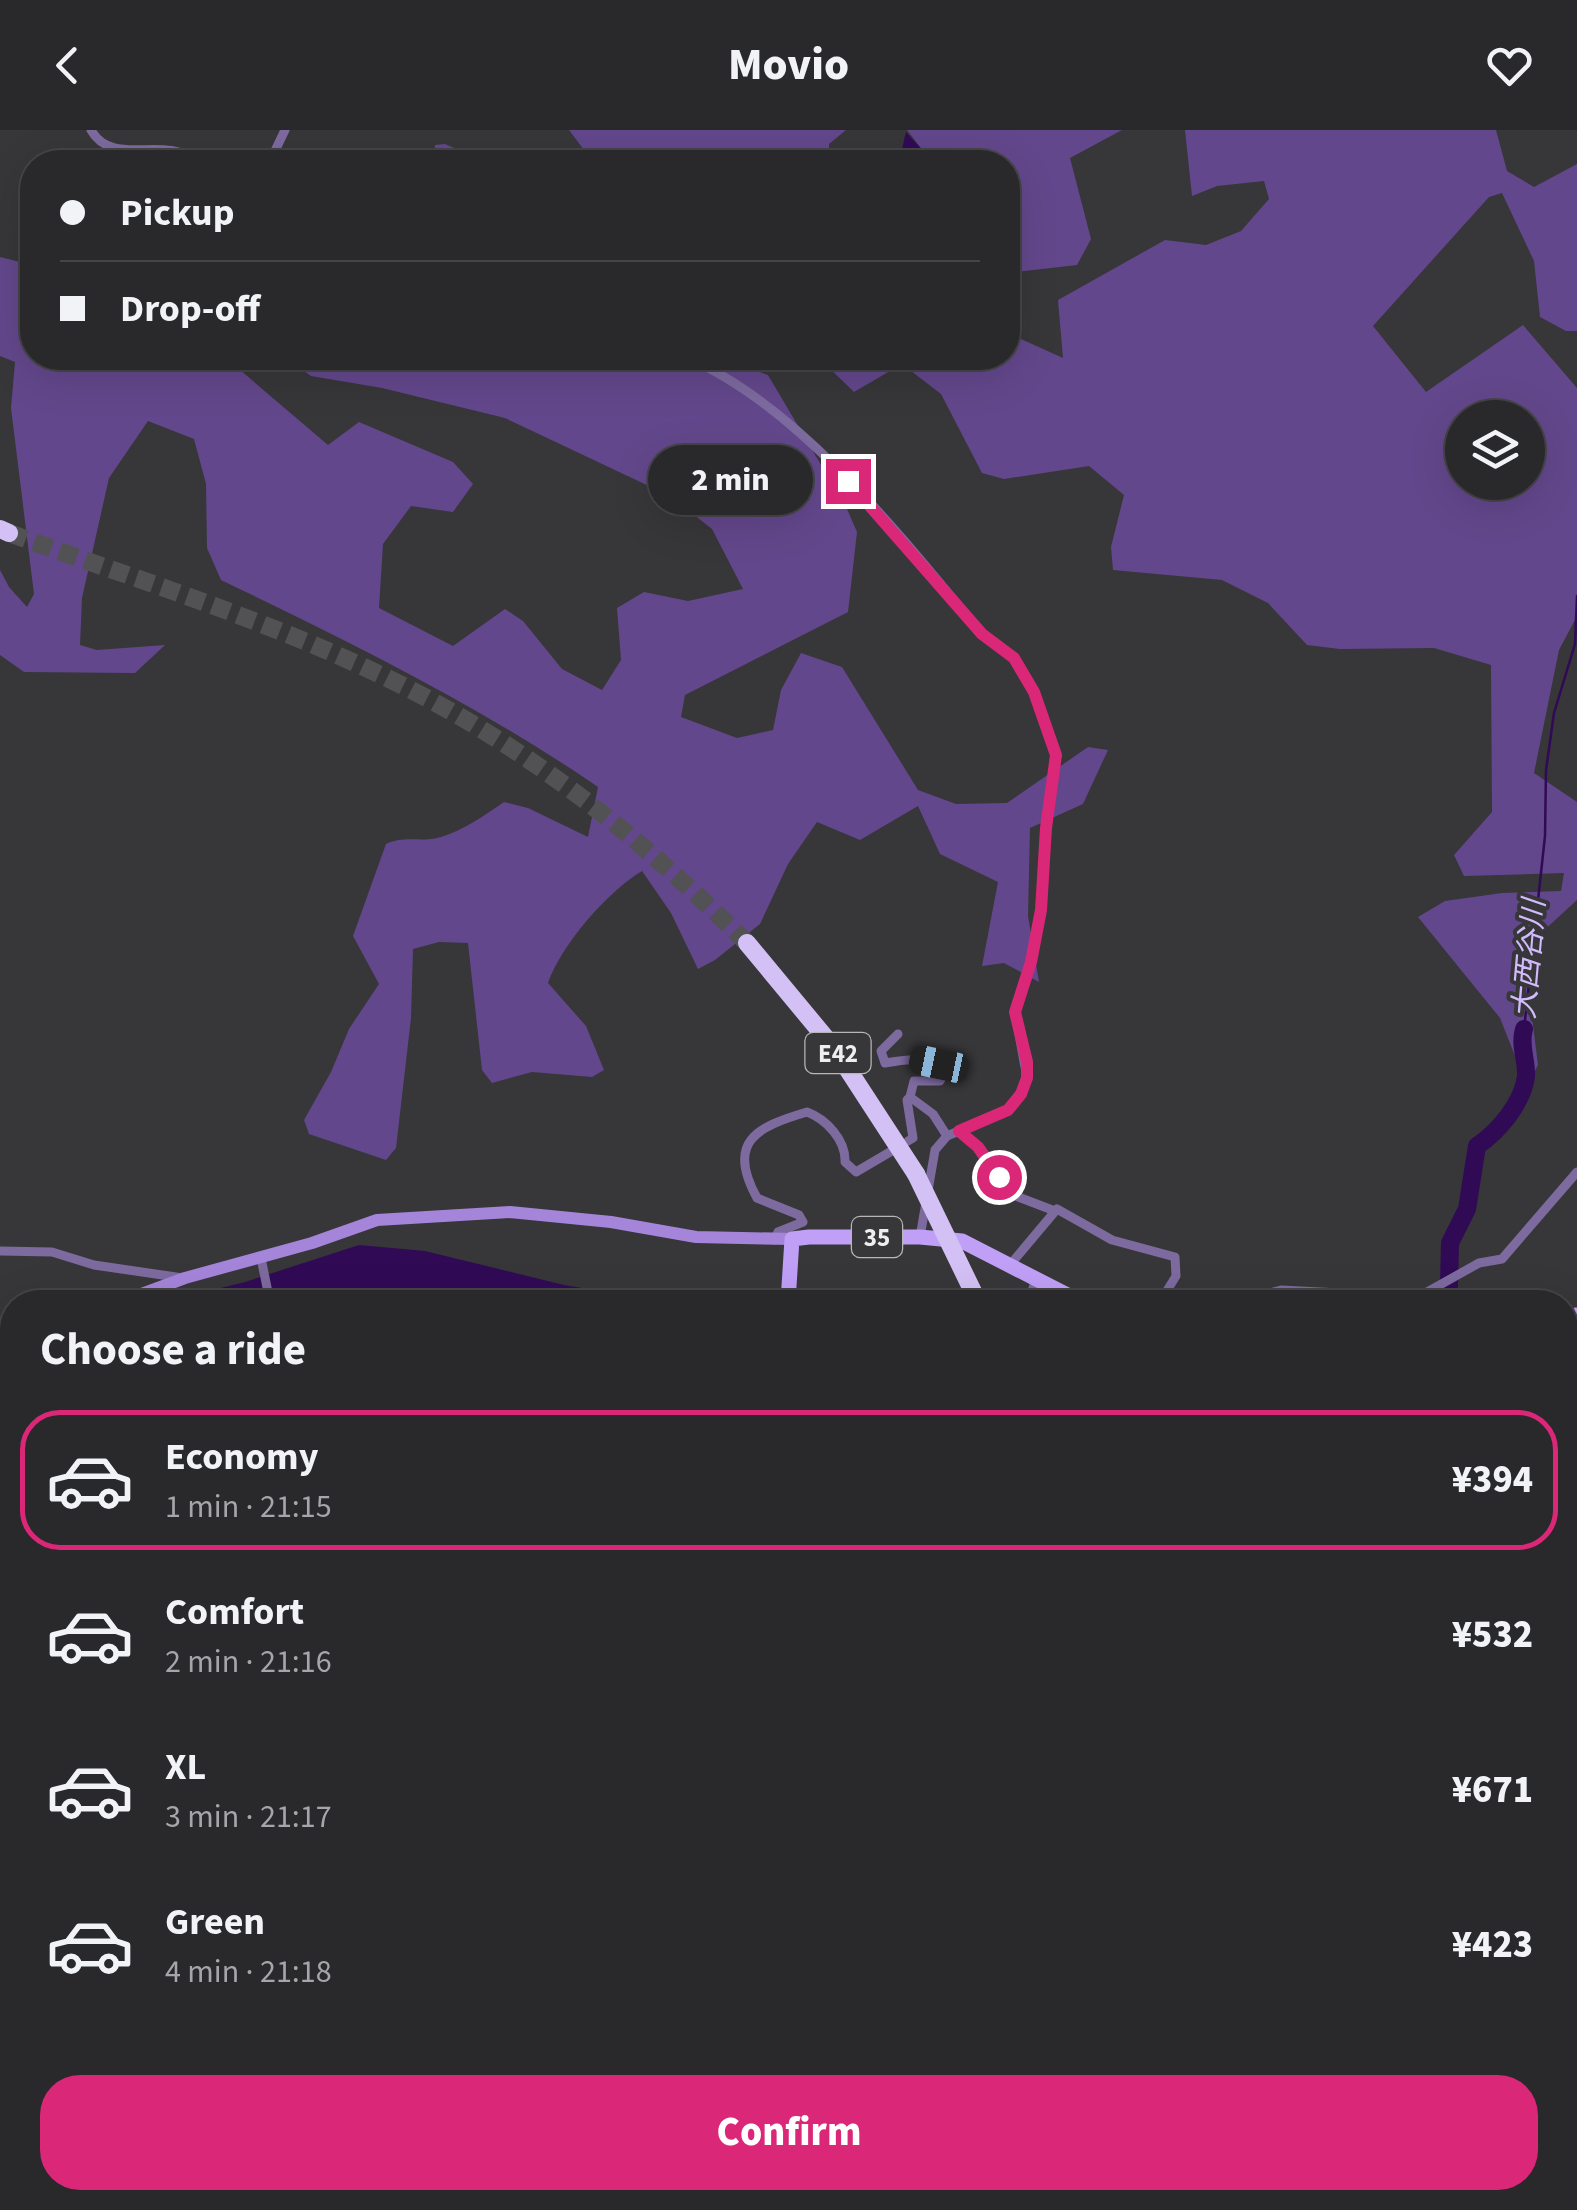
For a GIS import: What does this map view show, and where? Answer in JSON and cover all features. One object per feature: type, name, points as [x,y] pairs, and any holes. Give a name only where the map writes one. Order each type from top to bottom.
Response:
[{"type":"highway","name":"E42","points":[[747,943],[834,1048],[916,1174],[972,1290]]},
{"type":"main road","name":"35","points":[[792,1238],[962,1241],[1058,1290]]},
{"type":"main road","points":[[789,1290],[792,1238]]},
{"type":"street","points":[[90,130],[107,148],[171,150]]},
{"type":"street","points":[[713,370],[733,379],[817,449],[982,634],[1014,658],[1046,721],[1056,755],[1041,910],[1031,962],[1015,1012],[1027,1078],[1021,1094],[1008,1110],[947,1136],[936,1150],[920,1238]]},
{"type":"street","points":[[898,1034],[880,1051],[885,1063],[915,1059],[939,1064],[946,1071],[940,1080],[914,1081],[907,1100],[913,1138],[908,1140]]},
{"type":"street","points":[[910,1097],[933,1114],[947,1136]]},
{"type":"street","points":[[774,1240],[778,1232],[804,1222],[799,1215],[757,1198],[749,1184],[745,1154],[749,1142],[762,1127],[807,1112],[816,1116],[829,1126],[846,1150],[845,1162],[856,1172],[890,1152]]},
{"type":"street","points":[[959,1131],[978,1147],[1013,1195],[1057,1209],[1112,1240],[1174,1257],[1176,1276],[1167,1290]]},
{"type":"street","points":[[1431,1290],[1479,1263],[1502,1258],[1577,1172]]},
{"type":"street","points":[[1010,1266],[1055,1211]]},
{"type":"street","points":[[152,1290],[261,1260],[377,1220],[510,1212],[611,1222],[696,1237],[792,1238]]},
{"type":"street","points":[[0,1250],[52,1252],[94,1265],[185,1278]]},
{"type":"street","points":[[261,1260],[267,1290]]},
{"type":"street","points":[[1032,1290],[1036,1278]]},
{"type":"shaded area","points":[[569,130],[846,130],[829,144],[829,150],[584,150]]},
{"type":"shaded area","points":[[907,130],[1122,130],[1070,158],[1091,239],[1077,265],[1020,272],[1020,150],[922,150]]},
{"type":"shaded area","points":[[1185,130],[1496,130],[1507,171],[1534,187],[1577,164],[1577,331],[1566,331],[1540,317],[1534,261],[1502,193],[1489,197],[1373,326],[1426,392],[1523,325],[1577,388],[1577,616],[1559,650],[1534,773],[1577,802],[1577,900],[1528,945],[1525,961],[1538,1065],[1527,1086],[1500,1018],[1418,917],[1445,901],[1502,893],[1561,891],[1564,873],[1464,876],[1454,855],[1492,812],[1491,665],[1434,648],[1340,649],[1307,645],[1268,603],[1222,580],[1113,570],[1111,547],[1124,495],[1089,466],[1004,479],[982,473],[941,394],[910,370],[1020,370],[1020,338],[1063,358],[1058,300],[1165,240],[1206,245],[1241,231],[1269,199],[1264,181],[1217,186],[1192,196]]},
{"type":"shaded area","points":[[906,132],[922,150],[902,150]]},
{"type":"shaded area","points":[[445,144],[459,150],[435,150],[435,145]]},
{"type":"shaded area","points":[[0,257],[20,262],[20,370],[240,370],[328,445],[359,422],[453,462],[473,484],[453,512],[411,506],[383,544],[379,608],[453,646],[505,609],[523,621],[562,669],[602,690],[621,660],[617,608],[644,592],[688,601],[743,589],[712,529],[670,496],[505,418],[382,388],[311,376],[303,370],[754,370],[768,375],[857,532],[848,612],[685,695],[681,717],[737,738],[773,730],[781,690],[801,653],[842,667],[918,790],[956,804],[1007,803],[1088,747],[1108,750],[1083,804],[1030,828],[1028,916],[1039,982],[1004,963],[982,966],[998,882],[940,854],[918,806],[860,840],[817,822],[788,864],[760,924],[698,969],[671,913],[642,871],[587,920],[548,983],[586,1026],[604,1070],[592,1077],[532,1072],[492,1083],[482,1070],[468,943],[439,942],[413,949],[411,1018],[396,1148],[386,1160],[309,1134],[304,1120],[349,1029],[379,984],[353,936],[386,844],[450,834],[504,802],[528,808],[588,837],[598,787],[461,702],[221,580],[207,548],[206,484],[194,439],[148,421],[109,478],[82,598],[80,645],[97,650],[165,645],[135,673],[24,672],[0,655],[0,570],[27,607],[34,594],[11,408],[15,362],[0,356]]},
{"type":"shaded area","points":[[831,370],[892,370],[854,392]]},
{"type":"shaded area","points":[[359,1245],[425,1251],[594,1290],[213,1290]]},
{"type":"waterway","name":"大西谷川","points":[[1524,1029],[1545,836],[1546,770],[1554,713],[1575,644],[1577,596]]},
{"type":"waterway","name":"大西谷川","points":[[1448,1290],[1450,1243],[1467,1209],[1477,1146],[1508,1116],[1524,1086],[1524,1029]]},
{"type":"tunnel","points":[[9,533],[279,631],[434,702],[519,753],[599,811],[747,943]]},
{"type":"route","points":[[848,481],[982,634],[1014,658],[1034,692],[1056,755],[1041,910],[1031,962],[1015,1012],[1027,1078],[1021,1094],[1008,1110],[959,1131],[978,1147],[999,1177]]}]
